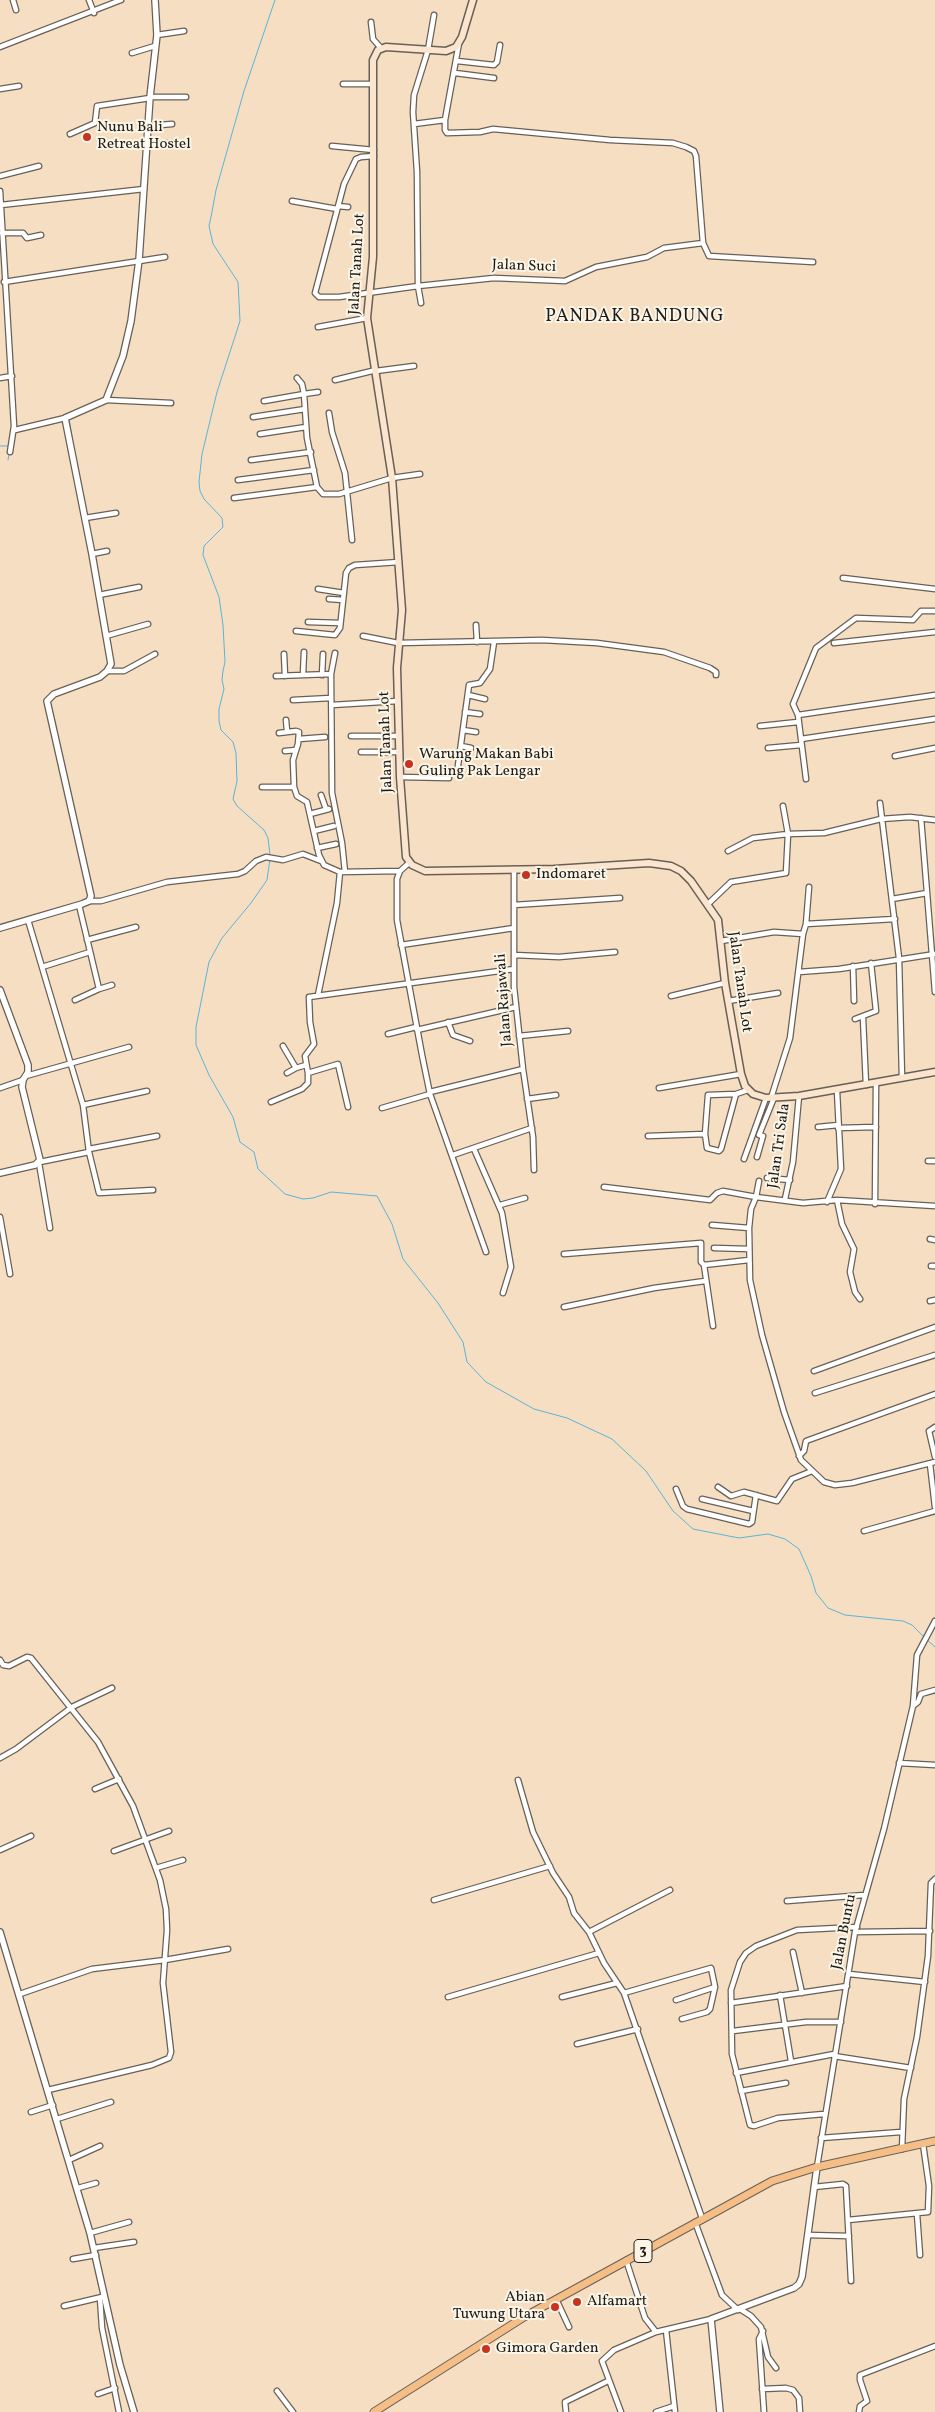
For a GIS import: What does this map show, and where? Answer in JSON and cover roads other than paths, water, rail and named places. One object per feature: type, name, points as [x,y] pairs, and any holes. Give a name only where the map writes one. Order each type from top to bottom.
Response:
[{"type":"highway","name":"3","points":[[374,2412],[492,2336],[694,2222],[772,2181],[817,2167],[935,2141]]},
{"type":"main road","points":[[381,48],[446,51],[460,43],[473,0]]},
{"type":"main road","name":"Jalan Tanah Lot","points":[[381,48],[374,57],[373,257],[367,318],[392,478],[399,562],[402,620],[398,643],[398,700],[404,853],[409,863],[417,869],[425,871],[665,864],[686,875],[718,920],[725,984],[741,1074],[748,1090]]},
{"type":"main road","points":[[748,1090],[756,1096],[770,1098],[799,1096],[837,1091],[935,1072]]},
{"type":"street","points":[[14,0],[16,10]]},
{"type":"street","points":[[89,0],[94,12]]},
{"type":"street","points":[[0,47],[94,12],[114,1],[122,0]]},
{"type":"street","points":[[106,400],[123,356],[131,321],[157,35],[155,0]]},
{"type":"street","points":[[421,303],[418,286],[414,95],[428,50],[434,15]]},
{"type":"street","points":[[370,22],[373,39],[381,48]]},
{"type":"street","points":[[157,35],[184,31]]},
{"type":"street","points":[[460,43],[445,120],[445,130],[447,133],[480,132],[493,128],[610,140],[674,143],[691,149],[696,156],[703,243],[706,252],[712,258],[813,262]]},
{"type":"street","points":[[457,61],[494,65],[497,62],[500,45]]},
{"type":"street","points":[[132,53],[155,46]]},
{"type":"street","points":[[455,73],[494,78]]},
{"type":"street","points":[[343,84],[373,84]]},
{"type":"street","points":[[0,88],[19,86]]},
{"type":"street","points":[[70,134],[95,123],[97,106],[150,97],[186,97]]},
{"type":"street","points":[[414,124],[445,120]]},
{"type":"street","points":[[148,126],[172,124]]},
{"type":"street","points":[[148,144],[176,144]]},
{"type":"street","points":[[332,146],[374,153]]},
{"type":"street","points":[[338,208],[344,184],[356,159],[374,153]]},
{"type":"street","points":[[0,176],[40,166]]},
{"type":"street","points":[[1,205],[143,189]]},
{"type":"street","points":[[0,191],[4,282],[10,332],[14,428],[10,452]]},
{"type":"street","points":[[292,201],[338,208],[348,207]]},
{"type":"street","name":"Jalan Suci","points":[[338,208],[315,293],[326,299],[494,278],[565,281],[596,266],[647,257],[664,248],[703,243]]},
{"type":"street","points":[[2,233],[23,233],[27,238],[41,235]]},
{"type":"street","points":[[4,282],[165,257]]},
{"type":"street","points":[[318,327],[367,318]]},
{"type":"street","points":[[335,380],[376,371],[414,366]]},
{"type":"street","points":[[0,378],[12,376]]},
{"type":"street","points":[[297,378],[302,384],[304,394],[306,427],[317,487],[325,495],[338,494],[392,478],[420,474]]},
{"type":"street","points":[[264,401],[318,392]]},
{"type":"street","points":[[14,428],[68,416],[98,405],[106,400],[171,403]]},
{"type":"street","points":[[253,417],[305,409]]},
{"type":"street","points":[[329,413],[332,432],[345,473],[352,540]]},
{"type":"street","points":[[68,416],[111,662],[108,671],[100,677],[54,694],[47,701],[90,889],[89,900]]},
{"type":"street","points":[[260,434],[306,427]]},
{"type":"street","points":[[251,460],[311,452]]},
{"type":"street","points":[[238,480],[314,470]]},
{"type":"street","points":[[234,498],[317,487]]},
{"type":"street","points":[[85,518],[116,513]]},
{"type":"street","points":[[92,554],[107,551]]},
{"type":"street","points":[[296,631],[335,635],[340,623],[346,574],[351,566],[399,562]]},
{"type":"street","points":[[843,578],[935,589]]},
{"type":"street","points":[[99,594],[139,587]]},
{"type":"street","points":[[318,589],[344,592]]},
{"type":"street","points":[[329,599],[343,600]]},
{"type":"street","points":[[806,780],[798,715],[793,706],[793,700],[813,652],[856,618],[913,620],[921,611],[935,611]]},
{"type":"street","points":[[308,622],[340,623]]},
{"type":"street","points":[[106,636],[148,624]]},
{"type":"street","points":[[476,625],[477,642]]},
{"type":"street","points":[[834,643],[935,632]]},
{"type":"street","points":[[363,636],[398,643],[575,642],[653,650],[710,668],[716,672],[716,675]]},
{"type":"street","points":[[457,773],[470,684],[480,683],[490,669],[494,642]]},
{"type":"street","points":[[303,674],[304,652]]},
{"type":"street","points":[[318,995],[343,872],[342,843],[332,794],[331,674],[335,653]]},
{"type":"street","points":[[108,671],[124,671],[154,654]]},
{"type":"street","points":[[284,654],[285,676]]},
{"type":"street","points":[[322,675],[323,654]]},
{"type":"street","points":[[276,676],[331,674]]},
{"type":"street","points":[[468,695],[485,699]]},
{"type":"street","points":[[798,715],[935,695]]},
{"type":"street","points":[[293,700],[331,698]]},
{"type":"street","points":[[332,705],[398,700]]},
{"type":"street","points":[[466,712],[480,714]]},
{"type":"street","points":[[801,739],[935,719]]},
{"type":"street","points":[[286,720],[287,731]]},
{"type":"street","points":[[760,726],[798,722]]},
{"type":"street","points":[[463,730],[476,732]]},
{"type":"street","points":[[279,733],[298,731],[299,739],[293,764],[294,786],[297,796],[306,800],[321,861]]},
{"type":"street","points":[[351,736],[399,736]]},
{"type":"street","points":[[299,739],[325,737]]},
{"type":"street","points":[[768,748],[801,745]]},
{"type":"street","points":[[461,746],[472,748]]},
{"type":"street","points":[[895,756],[935,748]]},
{"type":"street","points":[[285,751],[296,750]]},
{"type":"street","points":[[362,752],[400,752]]},
{"type":"street","points":[[400,777],[449,778]]},
{"type":"street","points":[[262,787],[294,786]]},
{"type":"street","points":[[310,814],[327,809],[321,795]]},
{"type":"street","points":[[880,803],[899,958],[902,1078]]},
{"type":"street","points":[[708,904],[731,882],[785,874],[788,834],[783,806]]},
{"type":"street","points":[[921,818],[935,992]]},
{"type":"street","points":[[728,851],[747,839],[788,834],[824,833],[881,819],[921,818],[935,820]]},
{"type":"street","points":[[314,831],[334,826]]},
{"type":"street","points":[[317,848],[336,844]]},
{"type":"street","points":[[0,928],[79,905],[89,900],[101,901],[167,882],[238,874],[246,871],[256,861],[266,857],[285,859],[303,854],[321,861],[328,868],[343,872],[400,871]]},
{"type":"street","points":[[409,863],[400,871],[397,879],[396,899],[401,945],[417,1029],[430,1093],[486,1252]]},
{"type":"street","name":"Jalan Rajawali","points":[[514,869],[516,1007],[532,1128],[534,1170]]},
{"type":"street","points":[[757,1157],[763,1136],[759,1135],[790,1038],[803,934],[806,924],[809,887]]},
{"type":"street","points":[[892,899],[927,893]]},
{"type":"street","points":[[514,905],[620,898]]},
{"type":"street","points":[[79,905],[99,988]]},
{"type":"street","points":[[806,924],[895,919]]},
{"type":"street","points":[[28,920],[83,1105],[89,1151],[99,1193],[153,1190]]},
{"type":"street","points":[[86,940],[136,927]]},
{"type":"street","points":[[401,945],[514,928]]},
{"type":"street","points":[[721,941],[774,932],[803,934]]},
{"type":"street","points":[[42,967],[90,952]]},
{"type":"street","points":[[514,955],[559,957],[615,952]]},
{"type":"street","points":[[799,972],[933,954]]},
{"type":"street","points":[[855,1019],[863,1018],[876,1011],[871,963]]},
{"type":"street","points":[[853,966],[854,1001]]},
{"type":"street","points":[[271,1102],[302,1089],[308,1083],[307,1053],[314,1044],[310,1022],[309,997],[514,969]]},
{"type":"street","points":[[671,996],[725,984]]},
{"type":"street","points":[[75,1000],[99,988],[112,985]]},
{"type":"street","points":[[0,990],[28,1065],[22,1087],[40,1151],[39,1163],[50,1228]]},
{"type":"street","points":[[728,1000],[778,993]]},
{"type":"street","points":[[388,1034],[516,1007]]},
{"type":"street","points":[[863,1018],[866,1085]]},
{"type":"street","points":[[448,1022],[453,1035],[470,1041]]},
{"type":"street","points":[[519,1036],[568,1031]]},
{"type":"street","points":[[283,1046],[296,1068]]},
{"type":"street","points":[[0,1088],[25,1078],[130,1047]]},
{"type":"street","points":[[287,1073],[306,1064]]},
{"type":"street","points":[[308,1073],[338,1064],[348,1107]]},
{"type":"street","points":[[935,1065],[935,1072]]},
{"type":"street","points":[[382,1108],[430,1093],[523,1069]]},
{"type":"street","points":[[658,1088],[741,1074]]},
{"type":"street","points":[[875,1204],[876,1084]]},
{"type":"street","points":[[736,1094],[720,1150],[706,1148],[705,1134],[708,1095],[736,1094],[748,1090]]},
{"type":"street","points":[[83,1105],[147,1091]]},
{"type":"street","points":[[827,1202],[841,1169],[837,1091]]},
{"type":"street","points":[[527,1099],[556,1095]]},
{"type":"street","name":"Jalan Tri Sala","points":[[785,1199],[790,1180],[799,1096]]},
{"type":"street","points":[[744,1159],[770,1098]]},
{"type":"street","points":[[818,1127],[876,1127]]},
{"type":"street","points":[[453,1155],[532,1128]]},
{"type":"street","points":[[648,1136],[705,1134]]},
{"type":"street","points":[[0,1173],[157,1136]]},
{"type":"street","points":[[474,1149],[500,1205],[511,1267],[503,1293]]},
{"type":"street","points":[[928,1161],[935,1161]]},
{"type":"street","points":[[767,1178],[790,1180]]},
{"type":"street","points":[[759,1181],[756,1197],[751,1209],[749,1228],[750,1280],[762,1335],[799,1456],[824,1482],[841,1485],[932,1463],[935,1509],[864,1531]]},
{"type":"street","points":[[604,1187],[708,1200],[723,1191],[803,1202],[837,1200],[875,1204],[935,1206]]},
{"type":"street","points":[[500,1205],[525,1198]]},
{"type":"street","points":[[837,1200],[842,1224],[853,1244],[854,1257],[850,1272],[855,1292],[860,1299]]},
{"type":"street","points":[[0,1220],[10,1274]]},
{"type":"street","points":[[712,1225],[749,1228]]},
{"type":"street","points":[[564,1254],[699,1243],[702,1246],[701,1262],[704,1265],[713,1326]]},
{"type":"street","points":[[714,1248],[749,1249]]},
{"type":"street","points":[[704,1265],[749,1260]]},
{"type":"street","points":[[564,1307],[654,1288],[705,1281]]},
{"type":"street","points":[[814,1371],[935,1327]]},
{"type":"street","points":[[815,1393],[935,1355]]},
{"type":"street","points":[[799,1456],[804,1452],[806,1441],[935,1394]]},
{"type":"street","points":[[935,1427],[929,1431],[935,1457]]},
{"type":"street","points":[[718,1487],[731,1496],[744,1492],[778,1500],[792,1479],[812,1471]]},
{"type":"street","points":[[676,1489],[683,1506],[694,1512],[749,1524],[752,1522],[752,1511],[756,1495]]},
{"type":"street","points":[[702,1499],[752,1511]]},
{"type":"street","name":"Jalan Buntu","points":[[817,2167],[824,2114],[856,1929],[884,1829],[913,1706],[917,1655],[927,1632],[935,1621]]},
{"type":"street","points":[[0,1660],[3,1665],[9,1666],[27,1657],[31,1658],[98,1742],[119,1779],[146,1839],[156,1868],[166,1909],[164,1984],[171,2052],[169,2058],[162,2063],[152,2066],[48,2090]]},
{"type":"street","points":[[0,1758],[16,1749],[72,1708],[112,1688]]},
{"type":"street","points":[[913,1706],[918,1702],[921,1694],[935,1690]]},
{"type":"street","points":[[899,1763],[935,1765]]},
{"type":"street","points":[[95,1789],[119,1779]]},
{"type":"street","points":[[518,1780],[534,1832],[550,1866],[569,1897],[574,1914],[589,1932],[616,1983],[624,1993],[702,2218]]},
{"type":"street","points":[[114,1851],[169,1830]]},
{"type":"street","points":[[0,1850],[31,1836]]},
{"type":"street","points":[[156,1868],[182,1860]]},
{"type":"street","points":[[434,1900],[550,1866]]},
{"type":"street","points":[[902,2148],[904,2099],[925,1982],[930,1931],[931,1883],[935,1879]]},
{"type":"street","points":[[589,1932],[670,1890]]},
{"type":"street","points":[[787,1901],[864,1895]]},
{"type":"street","points":[[824,2114],[778,2118],[752,2126],[732,2054],[731,1990],[740,1962],[746,1952],[756,1946],[797,1930],[930,1931]]},
{"type":"street","points":[[0,1932],[78,2188],[96,2255],[103,2297],[118,2359],[134,2412]]},
{"type":"street","points":[[20,1994],[92,1969],[165,1960],[228,1949]]},
{"type":"street","points":[[793,1952],[802,1992]]},
{"type":"street","points":[[448,1998],[599,1953]]},
{"type":"street","points":[[624,1993],[710,1968],[714,1971],[716,1987],[709,2010],[682,2018]]},
{"type":"street","points":[[849,1974],[925,1982]]},
{"type":"street","points":[[562,1998],[616,1983]]},
{"type":"street","points":[[731,2003],[847,1986]]},
{"type":"street","points":[[676,2000],[716,1987]]},
{"type":"street","points":[[780,1995],[791,2061]]},
{"type":"street","points":[[733,2031],[806,2022],[840,2022]]},
{"type":"street","points":[[577,2044],[638,2029]]},
{"type":"street","points":[[736,2073],[791,2061],[834,2055],[911,2068]]},
{"type":"street","points":[[741,2091],[786,2083]]},
{"type":"street","points":[[57,2119],[111,2102]]},
{"type":"street","points":[[31,2112],[53,2105]]},
{"type":"street","points":[[821,2138],[902,2132]]},
{"type":"street","points":[[848,2220],[928,2212],[923,2144]]},
{"type":"street","points":[[69,2160],[100,2146]]},
{"type":"street","points":[[621,2412],[602,2362],[607,2355],[656,2332],[711,2319],[794,2288],[799,2284],[817,2167]]},
{"type":"street","points":[[78,2188],[96,2183]]},
{"type":"street","points":[[814,2187],[845,2185],[851,2281]]},
{"type":"street","points":[[917,2214],[920,2255]]},
{"type":"street","points":[[90,2233],[129,2222]]},
{"type":"street","points":[[694,2222],[722,2295],[736,2310],[751,2316],[762,2333],[768,2357],[776,2368]]},
{"type":"street","points":[[808,2235],[849,2236]]},
{"type":"street","points":[[94,2248],[134,2242]]},
{"type":"street","points":[[73,2259],[96,2255]]},
{"type":"street","points":[[626,2260],[645,2318],[656,2332]]},
{"type":"street","points":[[64,2306],[103,2297]]},
{"type":"street","points":[[103,2297],[100,2309],[119,2412]]},
{"type":"street","points":[[556,2299],[569,2327]]},
{"type":"street","points":[[711,2319],[720,2412]]},
{"type":"street","points":[[656,2412],[675,2409],[666,2330]]},
{"type":"street","points":[[762,2333],[764,2412]]},
{"type":"street","points":[[859,2412],[860,2406],[867,2401],[860,2375],[935,2346]]},
{"type":"street","points":[[110,2361],[118,2359]]},
{"type":"street","points":[[566,2412],[565,2402],[608,2381]]},
{"type":"street","points":[[98,2394],[116,2388]]},
{"type":"street","points":[[762,2388],[793,2390],[799,2398],[800,2412]]},
{"type":"street","points":[[277,2391],[292,2412]]},
{"type":"waterway","points":[[270,855],[268,838],[264,830],[237,806],[233,799],[237,781],[236,753],[233,742],[221,730],[219,721],[219,709],[224,689],[222,680],[225,662],[223,625],[219,597],[203,555],[204,546],[223,527],[222,518],[204,499],[200,491],[199,482],[202,454],[217,392],[240,321],[238,282],[213,244],[209,226],[216,190],[244,91],[275,0]]},
{"type":"waterway","points":[[9,379],[11,410]]},
{"type":"waterway","points":[[53,419],[69,415]]},
{"type":"waterway","points":[[69,419],[72,437]]},
{"type":"waterway","points":[[0,446],[9,446]]},
{"type":"waterway","points":[[8,460],[9,454]]},
{"type":"waterway","points":[[270,859],[267,880],[222,938],[209,962],[196,1027],[196,1045],[209,1075],[233,1117],[240,1142],[254,1152],[258,1169],[285,1194],[303,1199],[331,1192],[377,1196],[392,1224],[403,1259],[438,1303],[463,1342],[467,1362],[486,1382],[534,1409],[567,1418],[612,1439],[646,1471],[673,1511],[693,1529],[739,1538],[768,1534],[785,1539],[799,1549],[816,1593],[828,1608],[845,1615],[903,1621],[912,1625],[924,1637]]},
{"type":"waterway","points":[[926,1639],[935,1647]]},
{"type":"place","name":"Nunu Bali Retreat Hostel","points":[[87,137]]},
{"type":"place","name":"Warung Makan Babi Guling Pak Lengar","points":[[409,764]]},
{"type":"place","name":"Indomaret","points":[[526,875]]},
{"type":"place","name":"Alfamart","points":[[577,2302]]},
{"type":"place","name":"Abian Tuwung Utara","points":[[555,2307]]},
{"type":"place","name":"Gimora Garden","points":[[486,2349]]},
{"type":"district","name":"PANDAK BANDUNG","points":[[635,318]]}]
